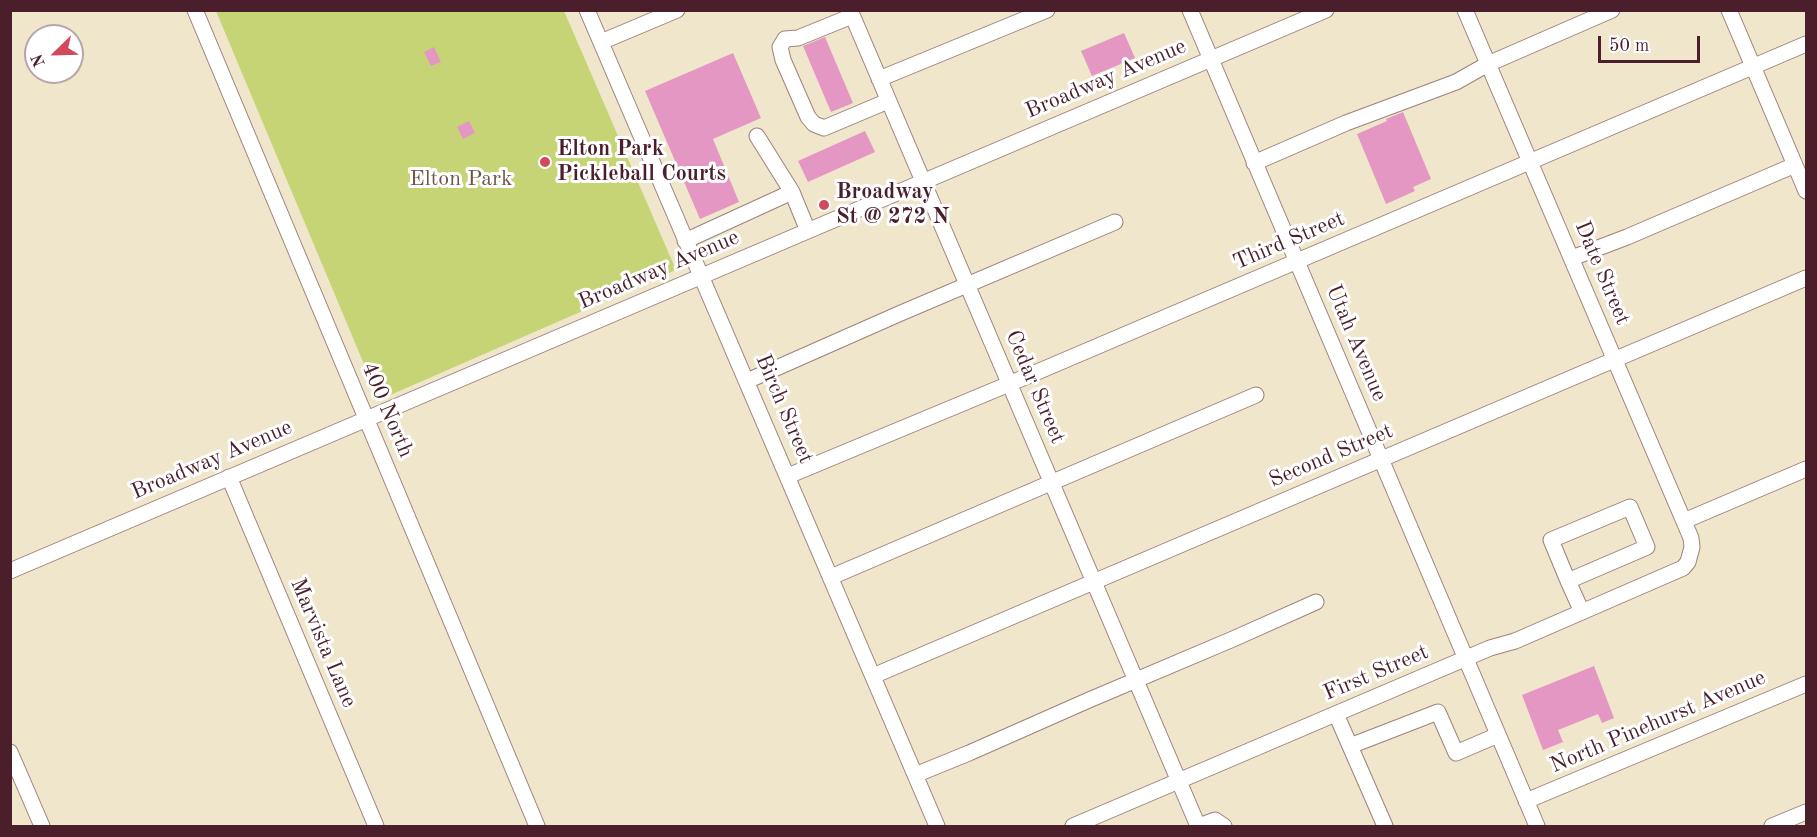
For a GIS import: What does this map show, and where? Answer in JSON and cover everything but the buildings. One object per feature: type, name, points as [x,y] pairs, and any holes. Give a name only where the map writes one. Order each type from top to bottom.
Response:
[{"type":"street","name":"400 North","points":[[195,10],[537,826]]},
{"type":"street","name":"Birch Street","points":[[587,10],[937,826]]},
{"type":"street","points":[[601,42],[677,10]]},
{"type":"street","points":[[879,79],[1047,10]]},
{"type":"street","name":"Utah Avenue","points":[[1190,10],[1537,826]]},
{"type":"street","name":"Broadway Avenue","points":[[10,571],[1326,10]]},
{"type":"street","name":"Date Street","points":[[1465,10],[1684,521],[1691,538],[1690,555]]},
{"type":"street","points":[[1254,163],[1346,123],[1456,82],[1488,64],[1612,10]]},
{"type":"street","points":[[1729,10],[1806,191]]},
{"type":"street","points":[[851,13],[798,38],[785,39],[780,47],[783,60],[808,117],[814,124],[824,128],[888,101]]},
{"type":"street","name":"Cedar Street","points":[[851,13],[1178,782],[1199,826]]},
{"type":"street","name":"Third Street","points":[[788,477],[1806,44]]},
{"type":"street","points":[[757,136],[792,192],[808,231]]},
{"type":"street","points":[[1572,258],[1795,165]]},
{"type":"street","points":[[686,241],[792,192]]},
{"type":"street","points":[[747,381],[1115,222]]},
{"type":"street","name":"Second Street","points":[[873,676],[1806,278]]},
{"type":"street","points":[[831,577],[1256,395]]},
{"type":"street","points":[[1684,521],[1806,469]]},
{"type":"street","name":"Marvista Lane","points":[[229,477],[376,826]]},
{"type":"street","points":[[1568,581],[1647,547],[1629,507],[1551,540],[1568,581],[1582,612]]},
{"type":"street","name":"First Street","points":[[1073,826],[1683,568],[1690,555]]},
{"type":"street","points":[[915,775],[1316,602]]},
{"type":"street","name":"North Pinehurst Avenue","points":[[1526,801],[1806,684]]},
{"type":"street","points":[[1350,746],[1438,712],[1456,753],[1498,735]]},
{"type":"street","points":[[1336,714],[1385,826]]},
{"type":"street","points":[[10,752],[42,826]]},
{"type":"street","points":[[1772,826],[1806,812]]},
{"type":"street","points":[[1199,826],[1215,820],[1224,826]]},
{"type":"green space","name":"Elton Park","points":[[216,11],[564,11],[676,270],[379,400]]},
{"type":"place","name":"Elton Park Pickleball Courts","points":[[545,162]]},
{"type":"place","name":"Broadway St @ 272 N","points":[[824,205]]}]
